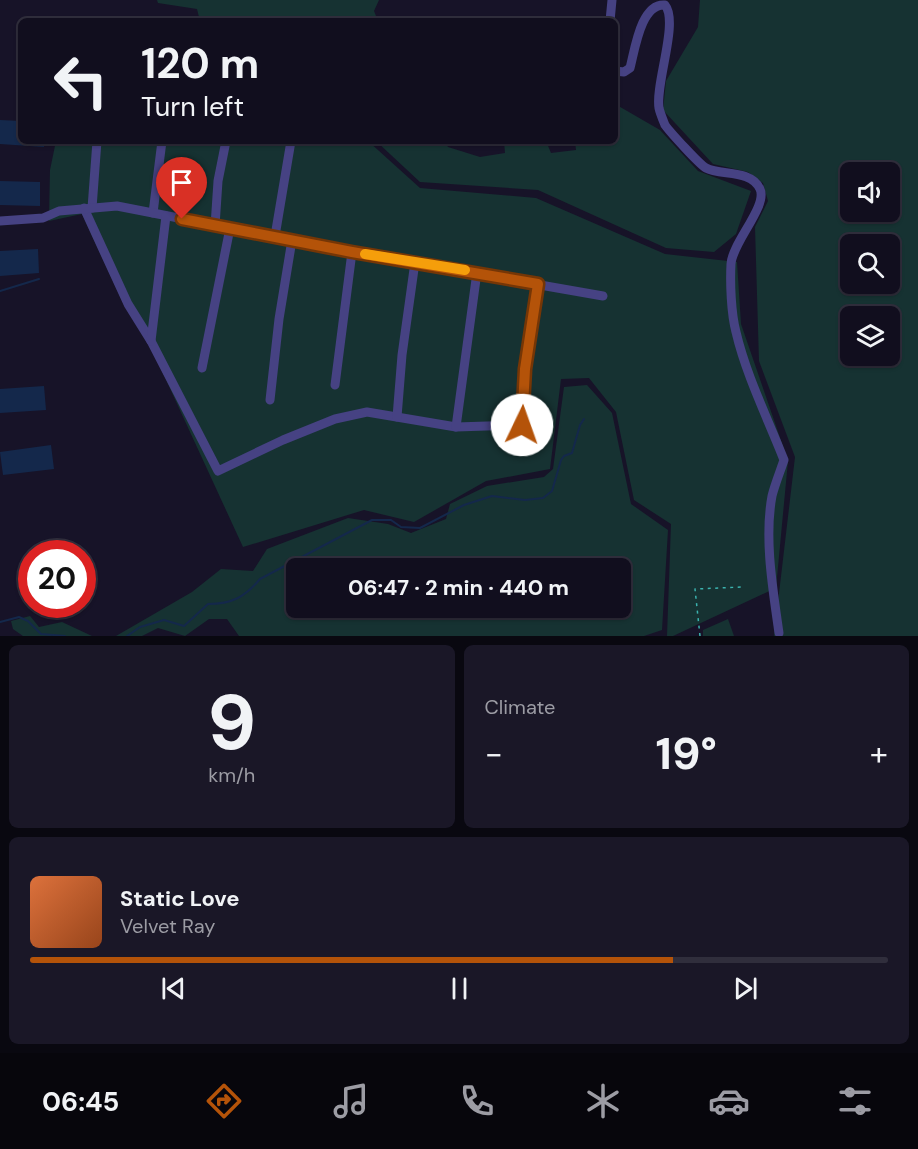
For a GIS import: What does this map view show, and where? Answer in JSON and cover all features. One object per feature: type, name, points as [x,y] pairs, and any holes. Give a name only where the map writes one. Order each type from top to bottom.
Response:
[{"type":"lane","points":[[610,18],[612,0]]},
{"type":"lane","points":[[618,71],[624,72],[630,68],[643,21],[650,9],[656,5],[665,4],[669,13],[667,49],[658,95],[659,108],[665,125],[706,168],[730,172],[747,178],[758,185],[761,191],[760,203],[731,261],[736,331],[784,460],[773,492],[769,524],[773,592],[779,633]]},
{"type":"lane","points":[[97,144],[88,208],[128,304],[151,341],[218,471],[283,440],[335,419],[367,412],[456,427],[522,425],[525,369],[538,284]]},
{"type":"lane","points":[[153,213],[162,144]]},
{"type":"lane","points":[[215,226],[218,181],[225,144]]},
{"type":"lane","points":[[275,236],[290,144]]},
{"type":"lane","points":[[0,221],[43,218],[59,211],[117,206],[352,252],[477,272],[603,296]]},
{"type":"lane","points":[[151,341],[166,216]]},
{"type":"lane","points":[[202,368],[230,228]]},
{"type":"lane","points":[[270,400],[279,319],[292,240]]},
{"type":"lane","points":[[335,385],[352,252]]},
{"type":"lane","points":[[397,417],[402,355],[415,262]]},
{"type":"lane","points":[[456,427],[477,272]]},
{"type":"path","points":[[700,636],[695,589],[742,587]]},
{"type":"green space","points":[[157,0],[379,0],[374,11],[377,18],[199,18],[197,9],[158,3]]},
{"type":"green space","points":[[700,0],[918,0],[918,636],[774,636],[795,457],[759,361],[755,227],[768,201],[763,183],[748,172],[713,164],[663,110],[666,81],[698,27]]},
{"type":"green space","points":[[618,106],[660,130],[698,171],[751,191],[736,234],[714,252],[666,248],[538,190],[420,182],[379,144],[446,144],[448,147],[480,157],[505,153],[504,144],[547,144],[551,153],[576,150],[575,144],[618,144]]},
{"type":"green space","points":[[55,144],[371,144],[420,188],[536,198],[665,254],[737,262],[741,324],[788,461],[776,588],[673,636],[667,636],[671,524],[634,500],[616,412],[589,378],[561,379],[550,469],[486,481],[414,522],[364,510],[243,547],[150,345],[124,305],[82,214],[49,221],[50,170]]},
{"type":"green space","points":[[587,385],[612,413],[631,504],[668,530],[662,630],[644,636],[239,636],[227,619],[209,619],[185,636],[158,628],[142,636],[116,636],[192,592],[221,569],[253,571],[267,549],[348,518],[388,524],[411,533],[446,519],[450,504],[487,486],[544,477],[553,469],[564,387]]},
{"type":"green space","points":[[32,618],[39,627],[62,622],[92,636],[23,636],[13,629],[11,621]]},
{"type":"green space","points":[[728,619],[734,636],[703,636],[703,630]]},
{"type":"water","points":[[0,120],[18,121],[18,144],[44,144],[44,147],[0,144]]},
{"type":"water","points":[[0,181],[40,182],[40,206],[0,205]]},
{"type":"water","points":[[38,249],[39,273],[0,276],[0,251]]},
{"type":"water","points":[[44,386],[46,410],[0,413],[0,389]]},
{"type":"water","points":[[51,445],[54,469],[3,475],[0,452]]},
{"type":"waterway","points":[[0,291],[39,279]]},
{"type":"waterway","points":[[127,636],[140,627],[164,620],[184,626],[208,604],[224,603],[237,598],[260,579],[372,520],[391,520],[401,527],[420,528],[464,505],[492,496],[525,500],[543,498],[552,491],[561,460],[572,453],[584,419]]},
{"type":"waterway","points":[[0,622],[19,617],[28,621],[41,634],[65,636]]},
{"type":"slow traffic","points":[[365,254],[465,270]]},
{"type":"route","points":[[182,219],[352,252],[538,284],[525,369],[522,425]]}]
